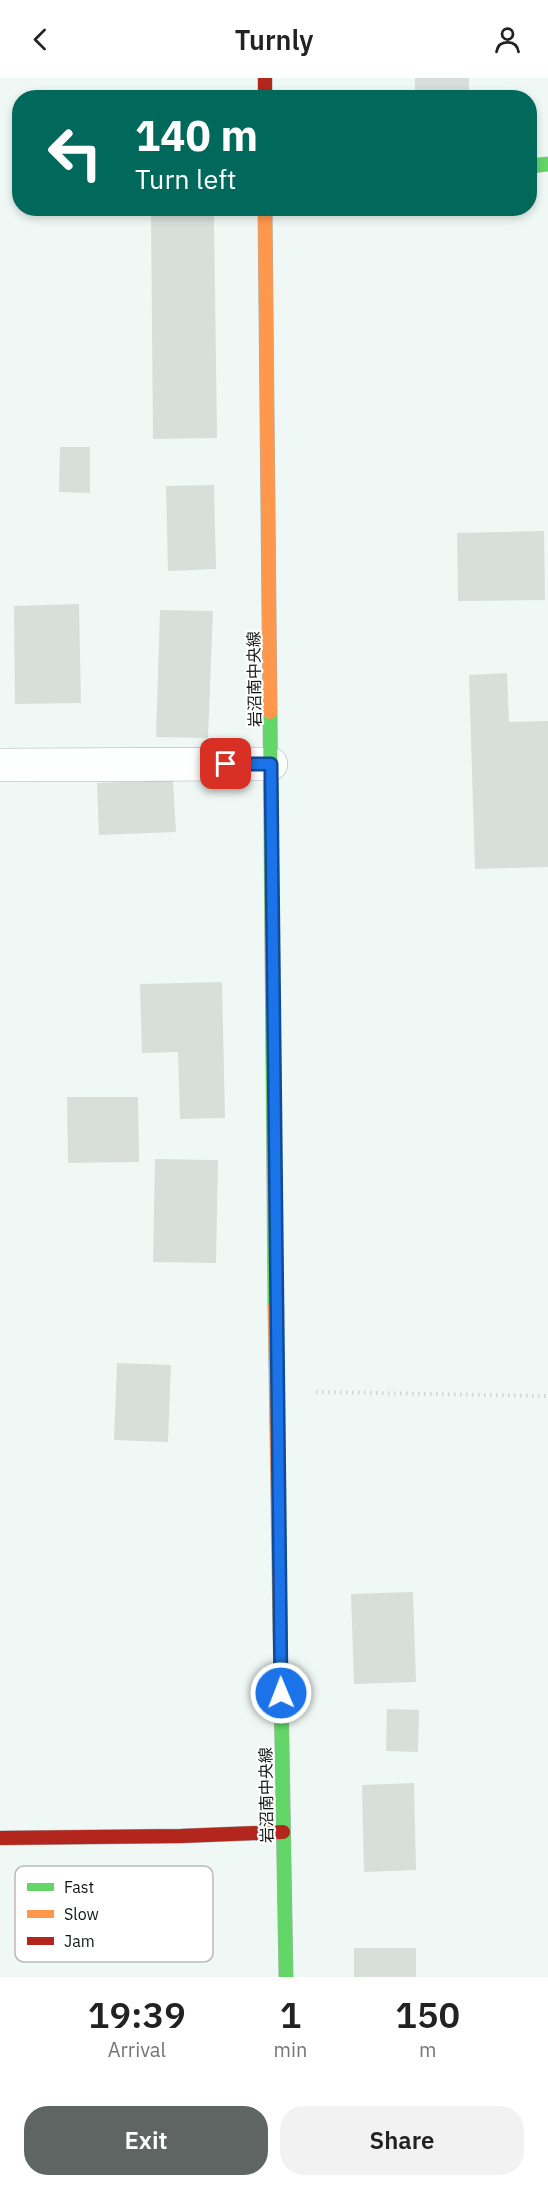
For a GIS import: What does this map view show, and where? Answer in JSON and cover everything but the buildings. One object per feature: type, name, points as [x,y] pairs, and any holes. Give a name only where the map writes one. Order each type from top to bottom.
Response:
[{"type":"street","name":"岩沼南中央線","points":[[265,216],[276,1391],[286,1977]]},
{"type":"street","points":[[0,765],[271,764]]},
{"type":"street","points":[[0,1838],[182,1836],[283,1832]]},
{"type":"path","points":[[276,1391],[548,1396]]},
{"type":"traffic: fast","points":[[537,165],[548,164]]},
{"type":"traffic: fast","points":[[270,712],[275,1306]]},
{"type":"traffic: fast","points":[[280,1630],[286,1977]]},
{"type":"traffic: slow","points":[[265,216],[270,712]]},
{"type":"traffic: slow","points":[[275,1306],[280,1630]]},
{"type":"traffic: jam","points":[[265,78],[265,90]]},
{"type":"traffic: jam","points":[[0,1838],[181,1836],[283,1832]]},
{"type":"route","points":[[226,764],[271,764],[281,1693]]}]
